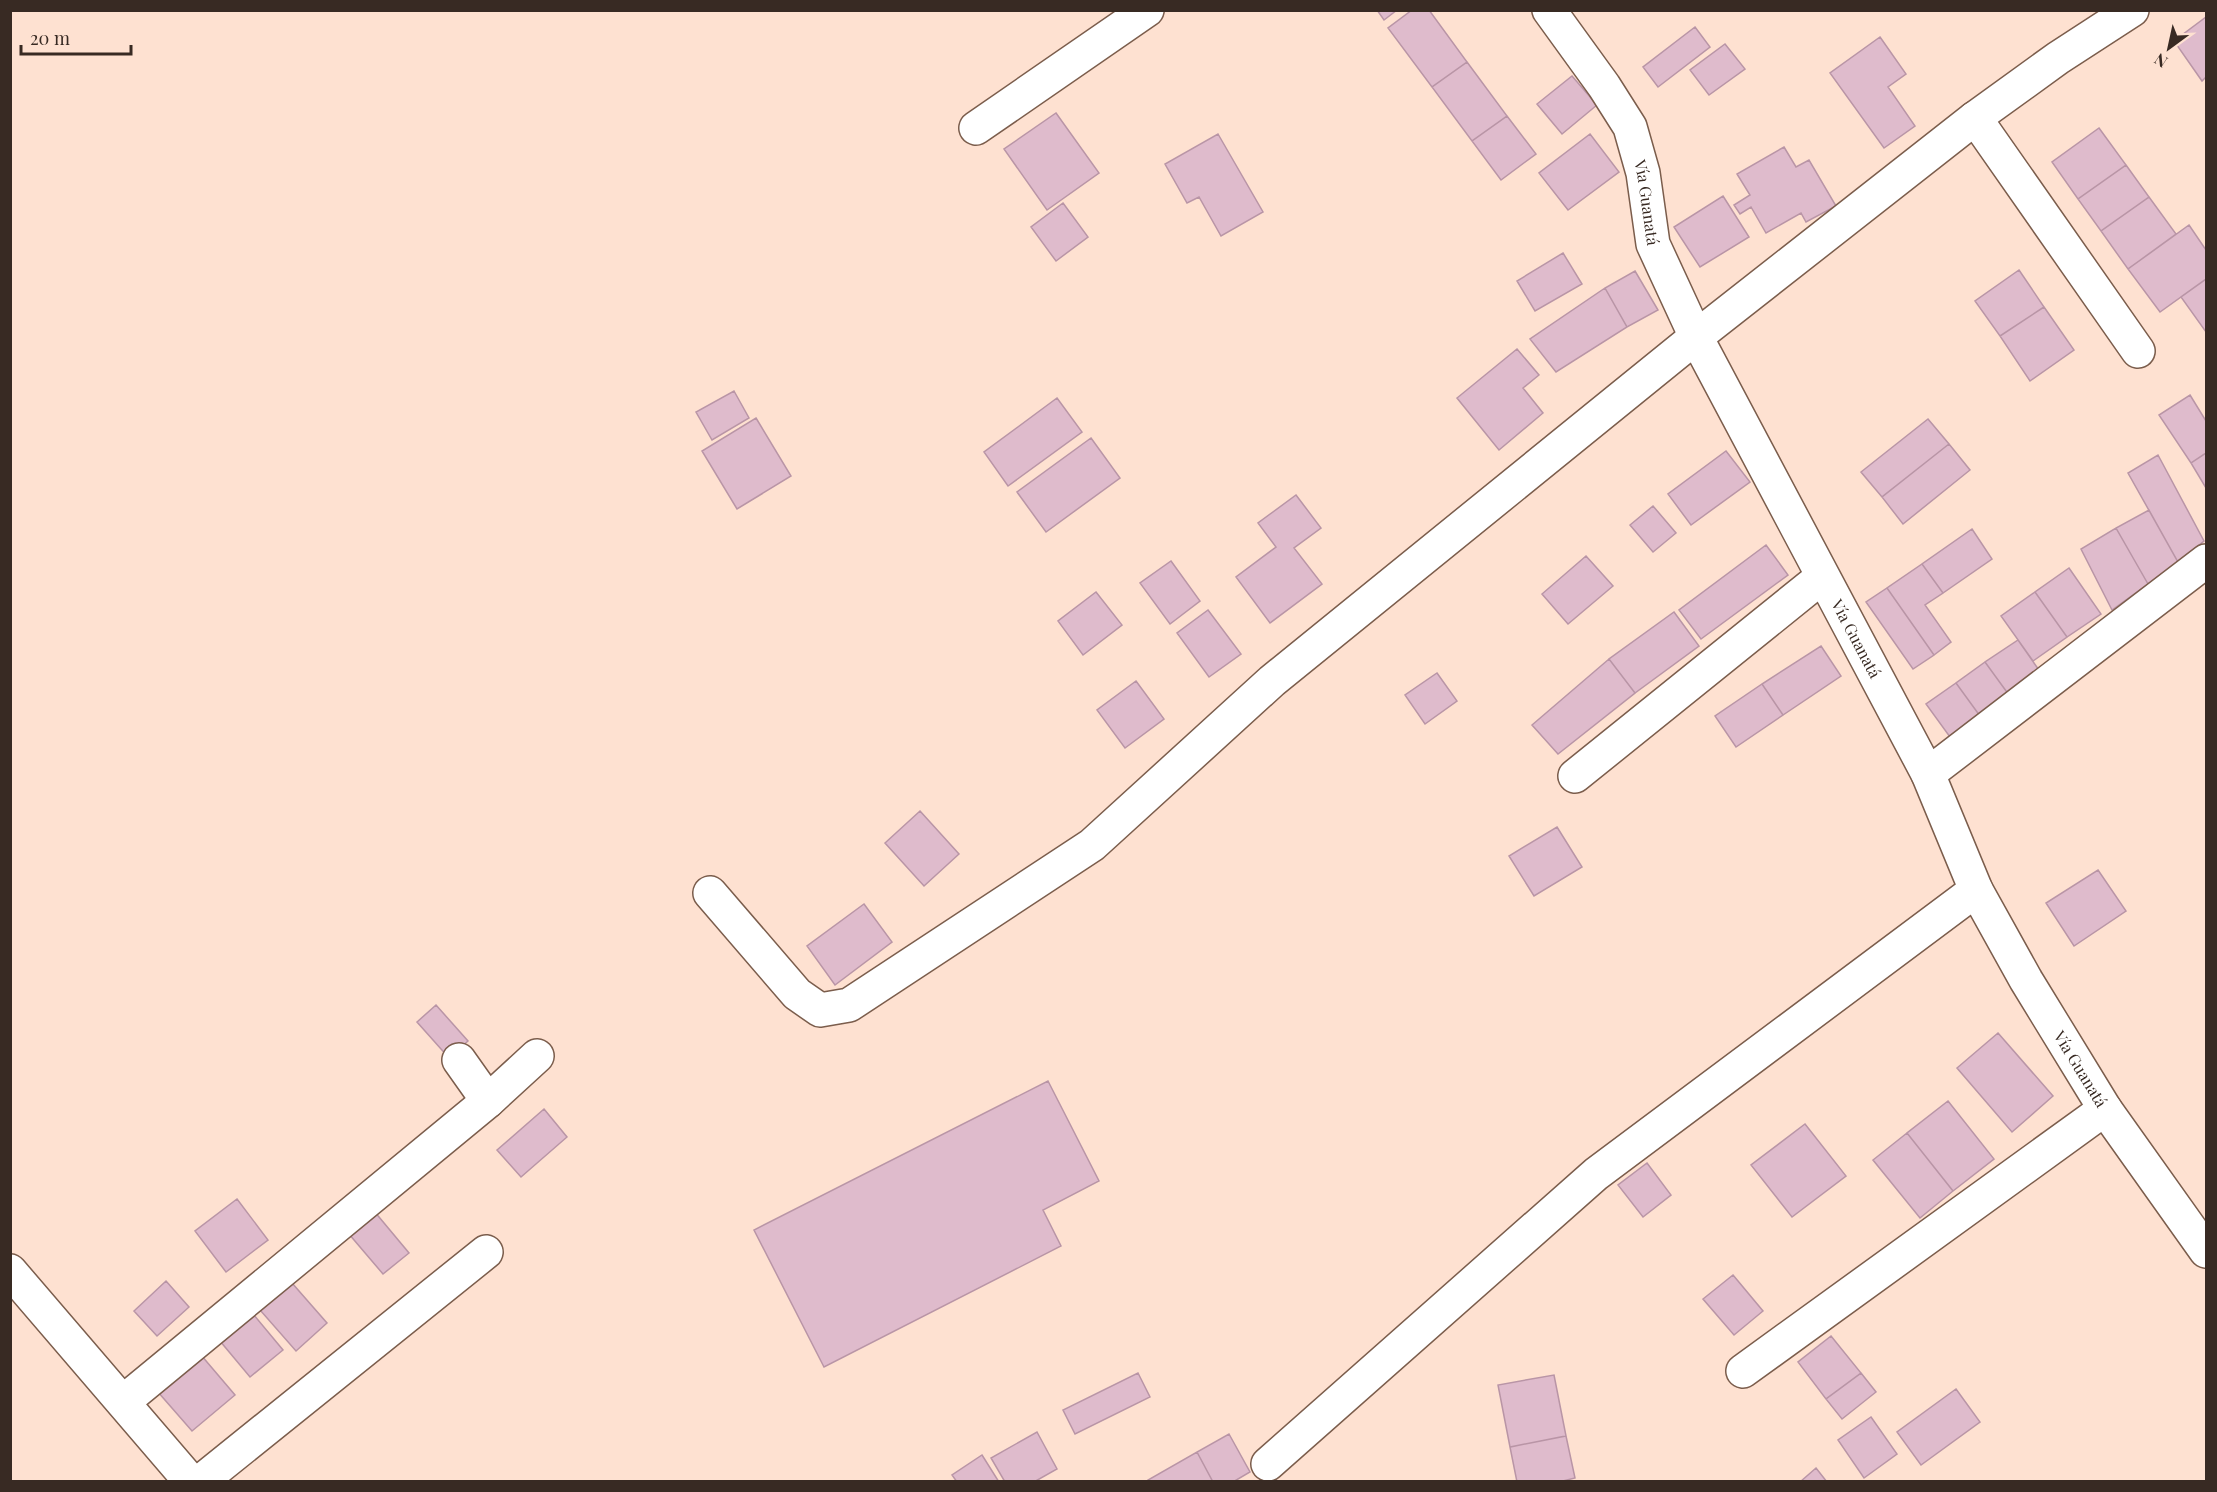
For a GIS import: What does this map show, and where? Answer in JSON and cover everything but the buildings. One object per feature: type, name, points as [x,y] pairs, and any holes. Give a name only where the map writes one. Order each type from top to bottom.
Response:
[{"type":"street","points":[[976,128],[1147,10]]},
{"type":"street","name":"Vía Guanatá","points":[[1549,10],[1604,86],[1630,127],[1643,173],[1653,244],[1696,337],[1928,774],[1976,890],[2026,980],[2105,1109],[2206,1251]]},
{"type":"street","points":[[710,893],[797,994],[820,1011],[849,1005],[1092,845],[1272,681],[1696,337],[1975,118],[2058,57],[2132,10]]},
{"type":"street","points":[[1975,118],[2138,351]]},
{"type":"street","points":[[1928,774],[2206,561]]},
{"type":"street","points":[[1575,776],[1822,577]]},
{"type":"street","points":[[1268,1464],[1596,1174],[1976,890]]},
{"type":"street","points":[[123,1402],[488,1101],[537,1056]]},
{"type":"street","points":[[459,1060],[488,1101]]},
{"type":"street","points":[[1743,1371],[2105,1109]]},
{"type":"street","points":[[200,1482],[486,1252]]},
{"type":"street","points":[[10,1271],[191,1482]]}]
